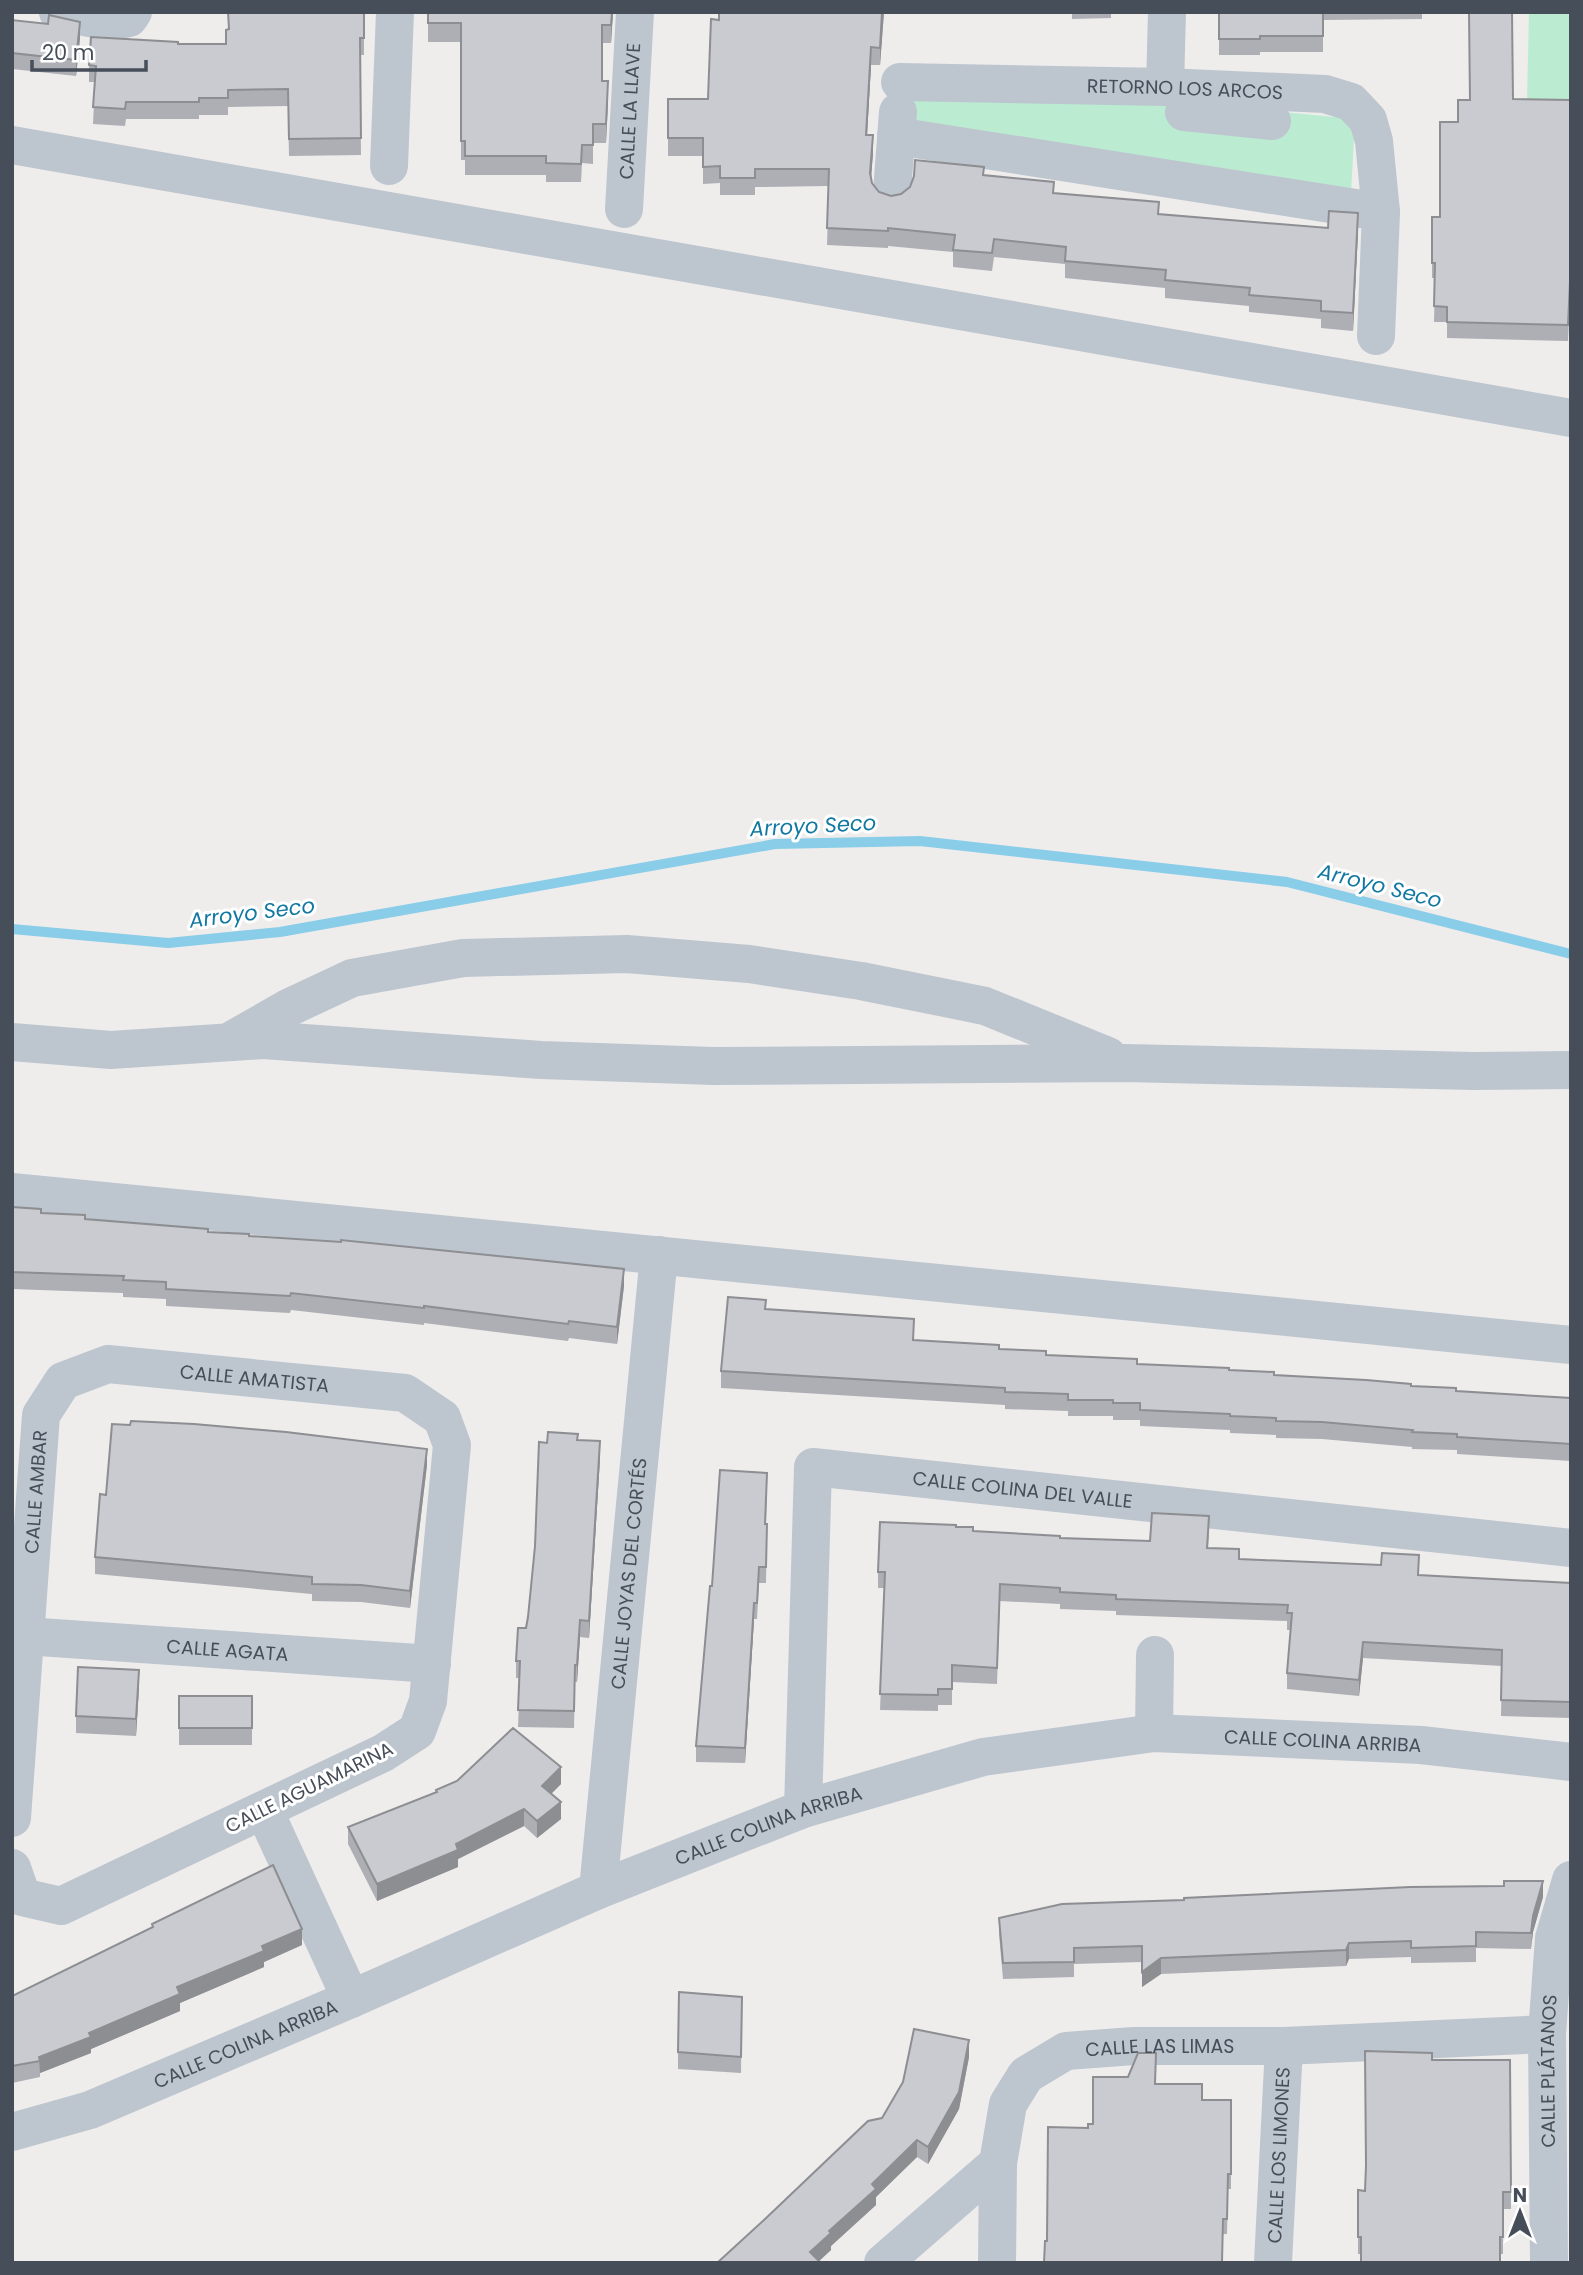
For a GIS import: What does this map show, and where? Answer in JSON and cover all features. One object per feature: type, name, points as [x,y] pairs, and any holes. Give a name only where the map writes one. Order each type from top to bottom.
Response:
[{"type":"street","points":[[58,12],[111,22],[129,18],[133,12]]},
{"type":"street","points":[[389,166],[395,12]]},
{"type":"street","name":"CALLE LA LLAVE","points":[[624,209],[635,12]]},
{"type":"street","points":[[1165,87],[1167,12]]},
{"type":"street","points":[[892,192],[900,82]]},
{"type":"street","name":"RETORNO LOS ARCOS","points":[[900,82],[1165,87],[1325,94],[1351,102],[1368,120],[1374,141],[1381,212],[1376,336]]},
{"type":"street","name":"RETORNO LOS ARCOS","points":[[900,82],[1272,121]]},
{"type":"street","points":[[896,136],[1381,212]]},
{"type":"street","points":[[12,145],[1571,418]]},
{"type":"street","points":[[225,1044],[288,1008],[352,978],[463,958],[626,954],[761,966],[861,981],[985,1006],[1125,1063]]},
{"type":"street","points":[[12,1042],[111,1050],[263,1040],[541,1060],[713,1066],[1125,1063],[1473,1071],[1571,1070]]},
{"type":"street","points":[[12,1192],[1571,1345]]},
{"type":"street","name":"CALLE JOYAS DEL CORTÉS","points":[[598,1890],[659,1255]]},
{"type":"street","name":"CALLE AMATISTA","points":[[63,1381],[108,1364],[405,1392],[442,1418]]},
{"type":"street","name":"CALLE AMBAR","points":[[12,1818],[41,1415],[63,1381]]},
{"type":"street","name":"CALLE AGUAMARINA","points":[[17,1883],[61,1906],[383,1754],[417,1731],[428,1701],[452,1445],[442,1418]]},
{"type":"street","name":"CALLE COLINA DEL VALLE","points":[[803,1809],[813,1467],[1571,1548]]},
{"type":"street","name":"CALLE AGATA","points":[[25,1636],[432,1664]]},
{"type":"street","points":[[1154,1733],[1155,1655]]},
{"type":"street","name":"CALLE COLINA ARRIBA","points":[[12,2132],[90,2110],[598,1890],[803,1809],[983,1757],[1154,1733],[1421,1745],[1571,1762]]},
{"type":"street","points":[[264,1810],[351,1999]]},
{"type":"street","name":"CALLE PLÁTANOS","points":[[1557,2241],[1547,2035],[1554,1938],[1571,1880]]},
{"type":"street","name":"CALLE LAS LIMAS","points":[[997,2263],[998,2163],[1008,2104],[1026,2075],[1066,2052],[1134,2046],[1284,2046],[1547,2035]]},
{"type":"street","name":"CALLE LOS LIMONES","points":[[1273,2263],[1284,2046]]},
{"type":"street","points":[[883,2263],[998,2163]]},
{"type":"green space","points":[[1529,12],[1571,12],[1571,102],[1527,102]]},
{"type":"green space","points":[[916,90],[1170,101],[1355,119],[1351,194],[907,129]]},
{"type":"building","points":[[228,12],[364,12],[364,38],[360,38],[361,138],[289,139],[288,89],[228,90],[228,98],[199,98],[199,102],[126,102],[125,109],[93,107],[96,66],[89,65],[91,37],[178,44],[226,44]]},
{"type":"building","points":[[428,12],[612,12],[611,25],[602,25],[602,81],[608,81],[606,124],[593,124],[593,145],[582,145],[581,164],[546,163],[546,156],[465,156],[465,141],[461,141],[461,23],[428,23]]},
{"type":"building","points":[[719,12],[882,12],[880,48],[871,47],[866,135],[873,135],[870,173],[872,183],[879,192],[891,196],[901,194],[910,187],[915,160],[984,167],[983,175],[1054,182],[1053,193],[1159,202],[1158,214],[1328,228],[1329,211],[1358,213],[1353,313],[1321,311],[1321,301],[1249,295],[1250,288],[1165,280],[1166,270],[1065,261],[1066,247],[994,239],[992,253],[953,250],[955,235],[888,228],[888,231],[827,228],[829,169],[755,169],[755,178],[720,178],[720,166],[703,167],[703,138],[668,138],[668,99],[708,99],[711,19],[719,20]]},
{"type":"building","points":[[1219,12],[1323,12],[1323,36],[1219,39]]},
{"type":"building","points":[[1469,12],[1512,12],[1513,99],[1571,100],[1571,282],[1568,325],[1447,322],[1447,307],[1434,306],[1432,217],[1440,217],[1440,122],[1458,122],[1458,100],[1470,100]]},
{"type":"building","points":[[49,15],[80,22],[76,60],[12,53],[12,20],[48,24]]},
{"type":"building","points":[[12,1207],[41,1209],[41,1213],[85,1215],[85,1219],[208,1229],[208,1232],[341,1240],[624,1269],[617,1327],[291,1293],[290,1296],[166,1289],[166,1282],[123,1280],[124,1276],[12,1272]]},
{"type":"building","points":[[728,1297],[766,1300],[765,1309],[914,1319],[913,1340],[999,1345],[999,1349],[1046,1351],[1046,1355],[1137,1359],[1137,1364],[1229,1368],[1274,1372],[1274,1375],[1456,1388],[1456,1391],[1571,1398],[1571,1444],[1457,1437],[1457,1434],[1322,1422],[1276,1421],[1276,1418],[1230,1414],[1140,1410],[1140,1403],[1068,1400],[1068,1394],[1005,1392],[1005,1388],[721,1371]]},
{"type":"building","points":[[131,1421],[286,1432],[427,1449],[410,1591],[361,1585],[312,1584],[312,1577],[95,1557],[100,1494],[106,1495],[112,1424],[130,1425]]},
{"type":"building","points":[[548,1432],[578,1434],[577,1440],[600,1441],[589,1621],[580,1620],[574,1711],[518,1710],[518,1628],[526,1628],[528,1617],[535,1546],[539,1442],[547,1443]]},
{"type":"building","points":[[720,1470],[767,1473],[766,1567],[759,1567],[757,1603],[754,1603],[745,1748],[696,1746]]},
{"type":"building","points":[[1152,1513],[1209,1516],[1207,1548],[1239,1549],[1239,1559],[1381,1565],[1382,1553],[1419,1555],[1418,1575],[1571,1583],[1571,1702],[1501,1700],[1502,1650],[1363,1642],[1359,1680],[1287,1673],[1292,1613],[1287,1613],[1288,1605],[1116,1599],[1116,1595],[1060,1592],[1060,1588],[1000,1584],[997,1668],[952,1665],[952,1689],[938,1689],[938,1695],[880,1694],[885,1572],[878,1572],[880,1522],[956,1525],[973,1527],[973,1531],[1060,1538],[1150,1541]]},
{"type":"building","points":[[78,1667],[139,1670],[136,1719],[76,1716]]},
{"type":"building","points":[[179,1696],[252,1696],[252,1728],[179,1728]]},
{"type":"building","points":[[513,1728],[561,1767],[542,1786],[561,1802],[537,1821],[524,1809],[456,1844],[458,1850],[377,1884],[348,1827],[437,1792],[436,1790],[457,1781]]},
{"type":"building","points":[[273,1865],[302,1929],[262,1946],[264,1951],[177,1987],[180,1994],[89,2033],[91,2037],[39,2057],[40,2061],[12,2066],[12,1996]]},
{"type":"building","points":[[1504,1881],[1543,1881],[1531,1933],[1476,1932],[1476,1946],[1411,1948],[1411,1941],[1349,1943],[1346,1950],[1161,1958],[1142,1972],[1142,1946],[1074,1948],[1074,1962],[1003,1963],[999,1918],[1062,1904],[1410,1887],[1504,1886]]},
{"type":"building","points":[[679,1992],[742,1997],[741,2057],[678,2052]]},
{"type":"building","points":[[914,2029],[969,2040],[959,2092],[928,2147],[917,2140],[872,2184],[876,2189],[810,2252],[819,2263],[717,2263],[868,2121],[882,2118],[903,2082]]},
{"type":"building","points":[[1365,2051],[1432,2053],[1432,2060],[1510,2060],[1511,2192],[1503,2192],[1500,2263],[1361,2263],[1358,2190],[1365,2191]]},
{"type":"building","points":[[1138,2053],[1156,2053],[1155,2084],[1202,2084],[1202,2100],[1231,2100],[1231,2174],[1228,2174],[1227,2219],[1223,2219],[1222,2263],[1044,2263],[1047,2241],[1048,2127],[1088,2128],[1088,2124],[1093,2124],[1093,2077],[1128,2077]]},
{"type":"waterway","name":"Arroyo Seco","points":[[12,929],[168,943],[280,932],[775,844],[920,841],[1287,882],[1571,954]]}]
